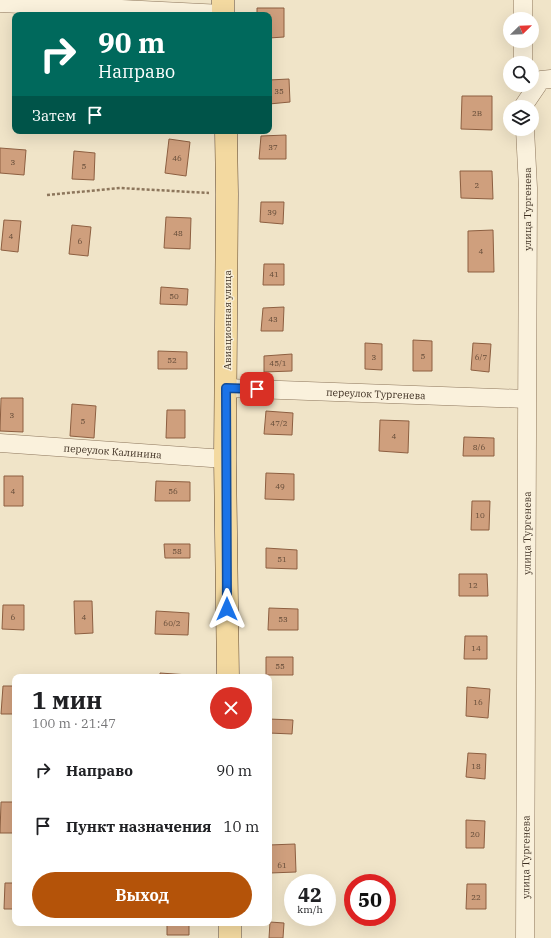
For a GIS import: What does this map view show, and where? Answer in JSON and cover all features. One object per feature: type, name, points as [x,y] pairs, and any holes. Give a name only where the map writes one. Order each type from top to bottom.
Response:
[{"type":"main road","name":"Авиационная улица","points":[[226,134],[225,459],[228,674]]},
{"type":"main road","points":[[230,926],[230,938]]},
{"type":"street","points":[[0,3],[31,2],[223,10]]},
{"type":"street","points":[[528,100],[541,80],[551,79]]},
{"type":"street","name":"улица Тургенева","points":[[525,136],[528,188],[525,938]]},
{"type":"street","name":"переулок Тургенева","points":[[226,388],[526,399]]},
{"type":"street","name":"переулок Калинина","points":[[0,443],[225,459]]},
{"type":"path","points":[[47,195],[120,188],[227,194]]},
{"type":"building","points":[[257,8],[284,8],[284,37],[272,38],[272,12],[257,12]]},
{"type":"building","points":[[289,79],[290,102],[272,104],[272,80]]},
{"type":"building","points":[[462,96],[492,96],[492,130],[461,129]]},
{"type":"building","points":[[286,135],[286,159],[259,159],[261,136]]},
{"type":"building","points":[[169,139],[190,142],[186,176],[165,173]]},
{"type":"building","points":[[0,148],[26,150],[24,175],[0,173]]},
{"type":"building","points":[[74,151],[95,153],[94,180],[72,179]]},
{"type":"building","points":[[460,171],[492,171],[493,199],[461,198]]},
{"type":"building","points":[[261,202],[284,202],[283,224],[260,222]]},
{"type":"building","points":[[166,217],[191,218],[190,249],[164,248]]},
{"type":"building","points":[[4,220],[21,221],[18,252],[1,250]]},
{"type":"building","points":[[72,225],[91,227],[88,256],[69,254]]},
{"type":"building","points":[[493,230],[494,272],[468,272],[468,231]]},
{"type":"building","points":[[264,264],[284,264],[284,285],[263,285]]},
{"type":"building","points":[[161,287],[188,289],[187,305],[160,304]]},
{"type":"building","points":[[284,307],[283,331],[261,331],[263,308]]},
{"type":"building","points":[[413,340],[432,341],[432,371],[413,371]]},
{"type":"building","points":[[365,343],[382,344],[382,370],[365,369]]},
{"type":"building","points":[[473,343],[491,344],[489,372],[471,370]]},
{"type":"building","points":[[158,351],[187,352],[187,369],[158,369]]},
{"type":"building","points":[[292,354],[292,371],[264,372],[264,356]]},
{"type":"building","points":[[1,398],[23,398],[23,432],[0,431]]},
{"type":"building","points":[[72,404],[96,406],[94,438],[70,436]]},
{"type":"building","points":[[167,410],[185,410],[185,438],[166,438]]},
{"type":"building","points":[[266,411],[293,413],[292,435],[264,434]]},
{"type":"building","points":[[380,420],[409,421],[408,453],[379,451]]},
{"type":"building","points":[[464,437],[494,438],[494,456],[463,456]]},
{"type":"building","points":[[266,473],[294,474],[294,500],[265,499]]},
{"type":"building","points":[[4,476],[23,476],[23,506],[4,506]]},
{"type":"building","points":[[156,481],[190,482],[190,501],[155,501]]},
{"type":"building","points":[[472,501],[490,501],[489,530],[471,530]]},
{"type":"building","points":[[164,544],[190,544],[190,558],[165,558]]},
{"type":"building","points":[[266,548],[297,550],[297,569],[266,568]]},
{"type":"building","points":[[459,574],[487,574],[488,596],[459,596]]},
{"type":"building","points":[[74,601],[92,601],[93,633],[75,634]]},
{"type":"building","points":[[3,605],[24,605],[24,630],[2,629]]},
{"type":"building","points":[[269,608],[298,609],[298,630],[268,630]]},
{"type":"building","points":[[156,611],[189,613],[188,635],[155,634]]},
{"type":"building","points":[[465,636],[487,636],[487,659],[464,659]]},
{"type":"building","points":[[266,657],[293,657],[293,675],[266,674]]},
{"type":"building","points":[[3,686],[12,686],[12,714],[1,714]]},
{"type":"building","points":[[467,687],[490,689],[488,718],[466,716]]},
{"type":"building","points":[[272,719],[293,720],[292,734],[272,733]]},
{"type":"building","points":[[468,753],[486,754],[485,779],[466,777]]},
{"type":"building","points":[[1,802],[12,802],[12,833],[0,833]]},
{"type":"building","points":[[466,820],[485,821],[484,848],[466,848]]},
{"type":"building","points":[[295,844],[296,872],[272,873],[272,845]]},
{"type":"building","points":[[5,883],[12,883],[12,909],[4,909]]},
{"type":"building","points":[[467,884],[486,884],[486,909],[466,909]]},
{"type":"building","points":[[272,922],[284,923],[283,938],[269,938],[270,926],[272,926]]},
{"type":"building","points":[[167,926],[189,926],[189,935],[167,935]]},
{"type":"route","points":[[227,609],[225,459],[226,388],[257,389]]}]
